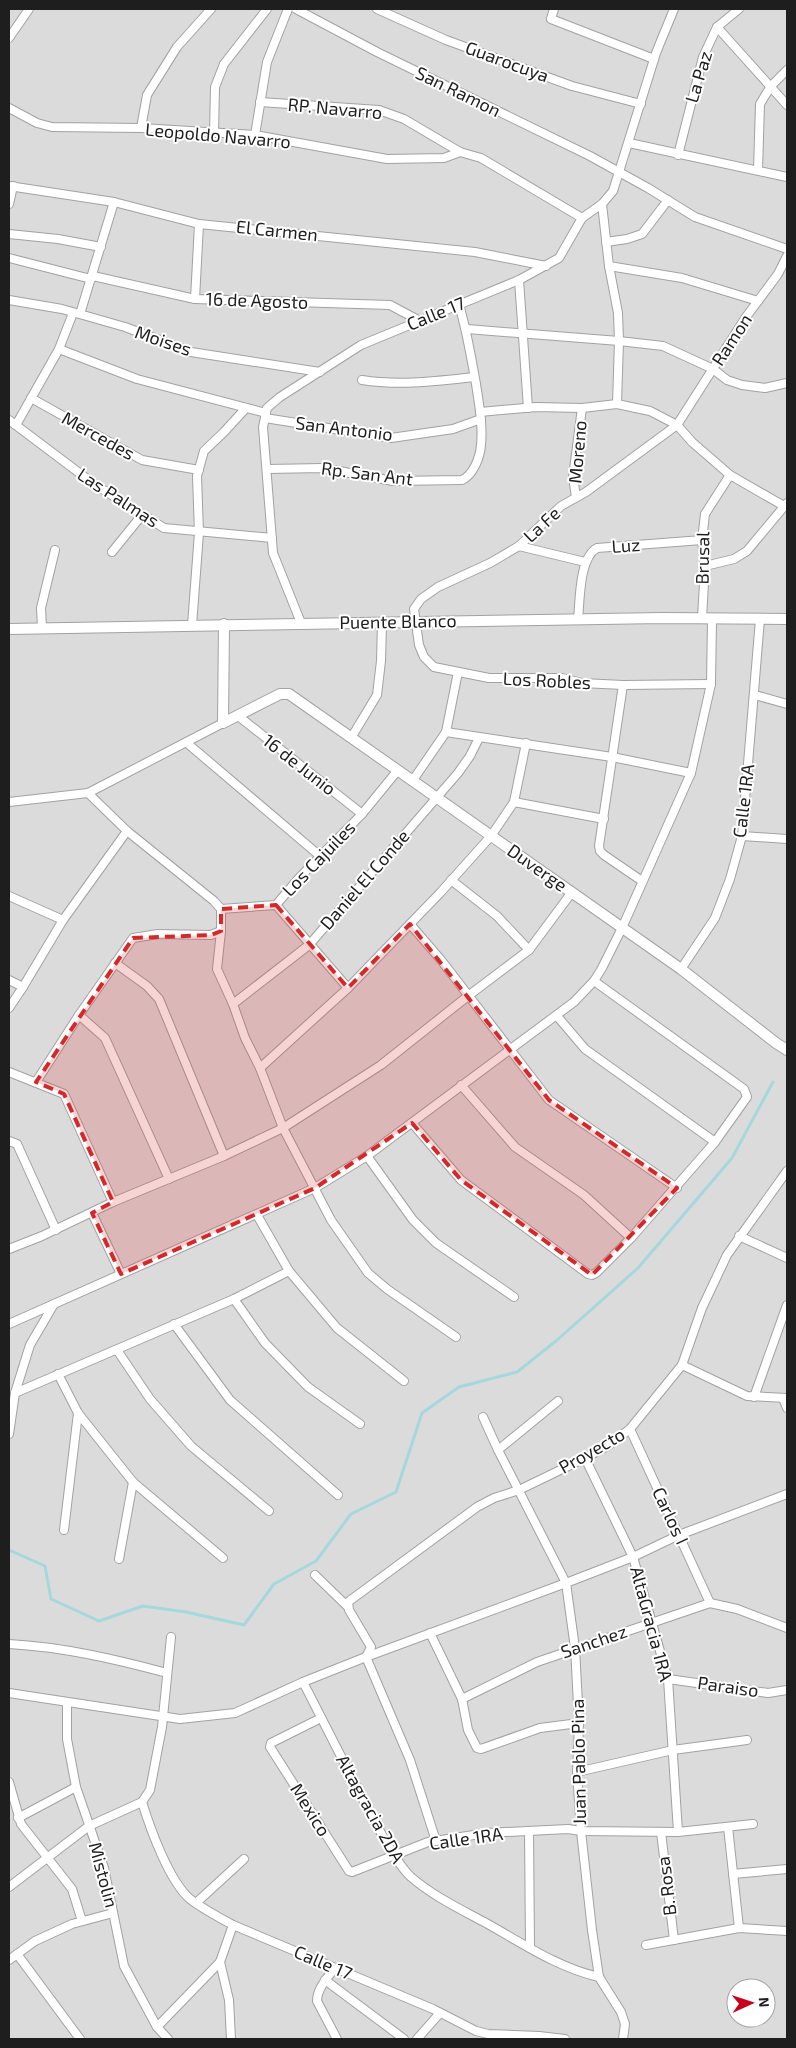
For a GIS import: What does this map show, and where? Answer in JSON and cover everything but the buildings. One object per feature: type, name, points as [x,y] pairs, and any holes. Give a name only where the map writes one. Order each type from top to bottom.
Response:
[{"type":"street","points":[[9,38],[29,9]]},
{"type":"street","points":[[141,128],[147,95],[177,47],[211,9]]},
{"type":"street","points":[[214,133],[215,87],[224,64],[267,9]]},
{"type":"street","points":[[255,135],[267,62],[288,9]]},
{"type":"street","name":"San Ramon","points":[[296,9],[377,52],[620,173],[695,217],[787,250]]},
{"type":"street","name":"Guarocuya","points":[[377,9],[446,40],[572,86],[641,104]]},
{"type":"street","points":[[554,9],[550,19],[654,60]]},
{"type":"street","name":"Calle 17","points":[[265,416],[267,408],[280,397],[362,345],[519,280],[559,258],[582,218],[602,204],[613,191],[654,60],[674,9]]},
{"type":"street","name":"La Paz","points":[[678,155],[703,57],[717,27],[739,9]]},
{"type":"street","points":[[717,27],[787,105]]},
{"type":"street","points":[[758,170],[760,104],[771,86],[787,70]]},
{"type":"street","name":"RP. Navarro","points":[[260,102],[380,110],[404,119],[460,152],[481,158],[582,218]]},
{"type":"street","name":"Leopoldo Navarro","points":[[9,108],[37,123],[52,127],[141,128],[255,135],[387,159],[444,158],[460,152]]},
{"type":"street","points":[[629,144],[758,170],[787,178]]},
{"type":"street","points":[[9,204],[11,186]]},
{"type":"street","name":"El Carmen","points":[[11,186],[114,202],[199,224],[475,252],[546,266]]},
{"type":"street","points":[[606,242],[642,234],[668,200]]},
{"type":"street","points":[[16,425],[59,349],[92,277],[114,202]]},
{"type":"street","points":[[602,204],[609,266],[618,313],[617,404]]},
{"type":"street","points":[[195,299],[199,224]]},
{"type":"street","points":[[9,234],[58,239],[101,247]]},
{"type":"street","name":"Ramon","points":[[677,425],[758,301],[778,274],[787,256]]},
{"type":"street","name":"16 de Agosto","points":[[9,258],[195,299],[390,305],[420,321]]},
{"type":"street","points":[[609,266],[682,278],[758,301]]},
{"type":"street","points":[[519,280],[528,408]]},
{"type":"street","name":"Moises","points":[[9,300],[76,313],[125,327],[191,352],[320,372]]},
{"type":"street","name":"Rp. San Ant","points":[[267,468],[323,468],[394,481],[462,480],[472,473],[481,446],[480,416],[467,329],[459,305]]},
{"type":"street","points":[[467,329],[663,346],[713,369],[726,380],[742,385],[765,388],[787,383]]},
{"type":"street","name":"San Antonio","points":[[59,349],[137,379],[246,408],[265,416],[391,438],[453,430],[480,416],[528,408],[582,408],[617,404],[650,410],[677,425],[692,442],[730,475],[786,504]]},
{"type":"street","points":[[362,380],[385,384],[474,377]]},
{"type":"street","name":"Mercedes","points":[[31,398],[142,460],[199,470]]},
{"type":"street","points":[[192,625],[199,532],[197,476],[204,451],[246,408]]},
{"type":"street","name":"Moreno","points":[[576,497],[572,477],[582,408]]},
{"type":"street","points":[[265,416],[263,427],[273,552],[301,622]]},
{"type":"street","name":"Las Palmas","points":[[9,420],[94,484],[164,528],[272,538]]},
{"type":"street","name":"La Fe","points":[[415,622],[414,609],[421,598],[438,586],[490,563],[519,546],[560,506],[586,492],[677,425]]},
{"type":"street","name":"Brusal","points":[[9,1324],[315,1188],[367,1156],[557,1016],[594,981],[622,928],[690,774],[711,684],[702,540],[705,514],[730,475]]},
{"type":"street","points":[[705,566],[734,560],[747,551],[786,504]]},
{"type":"street","points":[[112,552],[142,515]]},
{"type":"street","name":"Luz","points":[[585,562],[592,551],[597,548],[702,540]]},
{"type":"street","points":[[519,546],[585,562],[578,620]]},
{"type":"street","points":[[42,628],[41,608],[55,550]]},
{"type":"street","name":"Calle 1RA","points":[[681,969],[715,918],[730,879],[742,836],[760,619]]},
{"type":"street","name":"Puente Blanco","points":[[9,629],[301,622],[787,619]]},
{"type":"street","name":"Los Robles","points":[[415,622],[419,645],[424,657],[434,667],[489,678],[562,678],[582,683],[623,685],[711,684]]},
{"type":"street","points":[[351,738],[377,695],[381,661],[382,623]]},
{"type":"street","points":[[223,723],[224,624]]},
{"type":"street","points":[[413,780],[446,732],[458,672]]},
{"type":"street","points":[[623,685],[600,851],[642,881]]},
{"type":"street","name":"Duverge","points":[[237,715],[284,693],[289,694],[681,969],[787,1050]]},
{"type":"street","points":[[754,695],[787,704]]},
{"type":"street","points":[[9,802],[88,794],[237,715]]},
{"type":"street","name":"16 de Junio","points":[[237,715],[362,814]]},
{"type":"street","points":[[446,732],[612,757],[690,774]]},
{"type":"street","name":"Daniel El Conde","points":[[233,1004],[309,945],[462,768],[479,738]]},
{"type":"street","points":[[187,743],[320,856]]},
{"type":"street","points":[[260,1068],[348,988],[491,836],[514,802],[526,743]]},
{"type":"street","name":"Los Cajuiles","points":[[221,909],[276,905],[320,856],[362,814],[398,770]]},
{"type":"street","points":[[88,794],[127,831],[214,901],[221,909],[217,970],[233,1004],[245,1038],[260,1068],[283,1128],[331,1220],[368,1273],[387,1289],[456,1337]]},
{"type":"street","points":[[514,802],[604,819]]},
{"type":"street","points":[[9,1008],[63,920],[127,831]]},
{"type":"street","points":[[742,836],[787,838]]},
{"type":"street","points":[[451,880],[497,916],[529,950]]},
{"type":"street","points":[[9,1249],[224,1156],[283,1128],[381,1065],[529,950],[572,892]]},
{"type":"street","points":[[9,896],[63,920]]},
{"type":"street","points":[[276,905],[348,988]]},
{"type":"street","points":[[410,924],[442,960],[549,1100],[677,1188]]},
{"type":"street","points":[[36,1082],[78,1015],[133,938],[158,934],[210,935],[221,931]]},
{"type":"street","points":[[115,962],[147,986],[159,999],[224,1156]]},
{"type":"street","points":[[9,980],[23,987]]},
{"type":"street","points":[[412,1123],[461,1180],[588,1274],[596,1273],[677,1188],[715,1142],[747,1097],[747,1093],[594,981]]},
{"type":"street","points":[[78,1015],[105,1038],[169,1179]]},
{"type":"street","points":[[557,1016],[585,1049],[715,1142]]},
{"type":"street","points":[[9,1072],[64,1094],[114,1202]]},
{"type":"street","points":[[461,1085],[515,1147],[584,1195],[631,1238]]},
{"type":"street","points":[[9,1141],[18,1144],[56,1230]]},
{"type":"street","points":[[367,1156],[413,1220],[436,1243],[514,1297]]},
{"type":"street","name":"Proyecto","points":[[348,1604],[477,1507],[494,1498],[519,1490],[584,1458],[609,1445],[630,1429],[682,1365],[711,1286],[727,1255],[787,1171]]},
{"type":"street","points":[[92,1213],[122,1274]]},
{"type":"street","points":[[257,1214],[289,1271],[337,1328],[404,1381]]},
{"type":"street","points":[[739,1236],[787,1258]]},
{"type":"street","points":[[15,1393],[234,1298],[289,1271]]},
{"type":"street","points":[[234,1298],[265,1343],[308,1387],[360,1424]]},
{"type":"street","points":[[9,1434],[15,1393],[30,1345],[54,1304]]},
{"type":"street","points":[[754,1397],[787,1305]]},
{"type":"street","points":[[174,1324],[230,1400],[338,1495]]},
{"type":"street","points":[[117,1350],[150,1399],[191,1446],[269,1511]]},
{"type":"street","points":[[682,1365],[754,1397],[785,1398],[787,1408]]},
{"type":"street","points":[[58,1374],[78,1413],[132,1482],[223,1558]]},
{"type":"street","points":[[498,1450],[558,1401]]},
{"type":"street","points":[[64,1530],[78,1413]]},
{"type":"street","name":"Juan Pablo Pina","points":[[484,1417],[498,1450],[566,1583],[576,1648],[579,1723],[577,1772],[581,1831],[599,1977],[621,2012],[625,2024],[623,2039]]},
{"type":"street","name":"Carlos I","points":[[630,1429],[710,1603]]},
{"type":"street","name":"AltaGracia 1RA","points":[[584,1458],[632,1557],[653,1622],[668,1679],[678,1832]]},
{"type":"street","points":[[119,1560],[132,1482]]},
{"type":"street","points":[[9,1692],[180,1719],[235,1713],[303,1682],[366,1657],[566,1583],[632,1557],[679,1535],[787,1494]]},
{"type":"street","points":[[315,1575],[348,1604],[371,1648],[366,1657]]},
{"type":"street","points":[[710,1603],[737,1609],[787,1628]]},
{"type":"street","name":"Sanchez","points":[[462,1699],[537,1662],[710,1603]]},
{"type":"street","points":[[430,1633],[462,1699],[468,1730],[477,1748],[480,1749],[550,1725],[579,1723]]},
{"type":"street","points":[[9,1887],[89,1826],[142,1802],[150,1790],[164,1717],[170,1638]]},
{"type":"street","points":[[9,1644],[42,1646],[112,1659],[167,1673]]},
{"type":"street","points":[[366,1657],[410,1760],[436,1841]]},
{"type":"street","name":"Paraiso","points":[[668,1679],[768,1693],[787,1690]]},
{"type":"street","name":"Altagracia 2DA","points":[[303,1682],[373,1820],[406,1872],[424,1888],[530,1948],[577,1972],[599,1977]]},
{"type":"street","name":"Mistolin","points":[[67,1702],[67,1739],[76,1787],[104,1868],[124,1966],[157,2027],[168,2039]]},
{"type":"street","name":"Mexico","points":[[321,1718],[271,1743],[270,1747],[349,1871],[356,1872]]},
{"type":"street","points":[[577,1772],[673,1750],[747,1740]]},
{"type":"street","points":[[9,1782],[12,1807],[24,1829],[72,1889],[82,1921]]},
{"type":"street","points":[[18,1818],[76,1787]]},
{"type":"street","name":"Calle 17","points":[[142,1802],[160,1850],[188,1898],[233,1925],[440,2013],[471,2029],[488,2034],[565,2039]]},
{"type":"street","name":"Calle 1RA","points":[[356,1872],[395,1855],[436,1841],[487,1833],[568,1829],[581,1831],[678,1832],[753,1824]]},
{"type":"street","points":[[728,1827],[740,1928]]},
{"type":"street","points":[[529,1831],[530,1948]]},
{"type":"street","name":"B. Rosa","points":[[661,1832],[674,1940]]},
{"type":"street","points":[[196,1903],[244,1859]]},
{"type":"street","points":[[733,1874],[787,1868]]},
{"type":"street","points":[[9,1960],[35,1941],[72,1924],[113,1913]]},
{"type":"street","points":[[157,2027],[220,1962],[233,1925]]},
{"type":"street","points":[[646,1945],[740,1928],[787,1931]]},
{"type":"street","points":[[18,1954],[80,2039]]},
{"type":"street","points":[[220,1962],[229,2000],[231,2039]]},
{"type":"street","points":[[335,1968],[317,1996],[317,2001],[337,2039]]},
{"type":"street","points":[[326,1980],[404,2039]]},
{"type":"street","points":[[417,2039],[440,2013]]},
{"type":"highlighted area","points":[[276,905],[348,988],[410,924],[549,1100],[677,1188],[592,1275],[461,1180],[412,1123],[315,1188],[121,1274],[92,1213],[113,1202],[64,1094],[36,1082],[133,938],[211,935],[221,931],[221,909]]},
{"type":"shaded area","points":[[9,9],[787,9],[787,2039],[9,2039]]},
{"type":"waterway","points":[[9,1550],[45,1566],[51,1599],[99,1621],[143,1606],[186,1612],[244,1625],[274,1584],[316,1561],[351,1514],[396,1492],[422,1413],[459,1387],[517,1372],[556,1341],[638,1268],[732,1158],[773,1082]]}]
